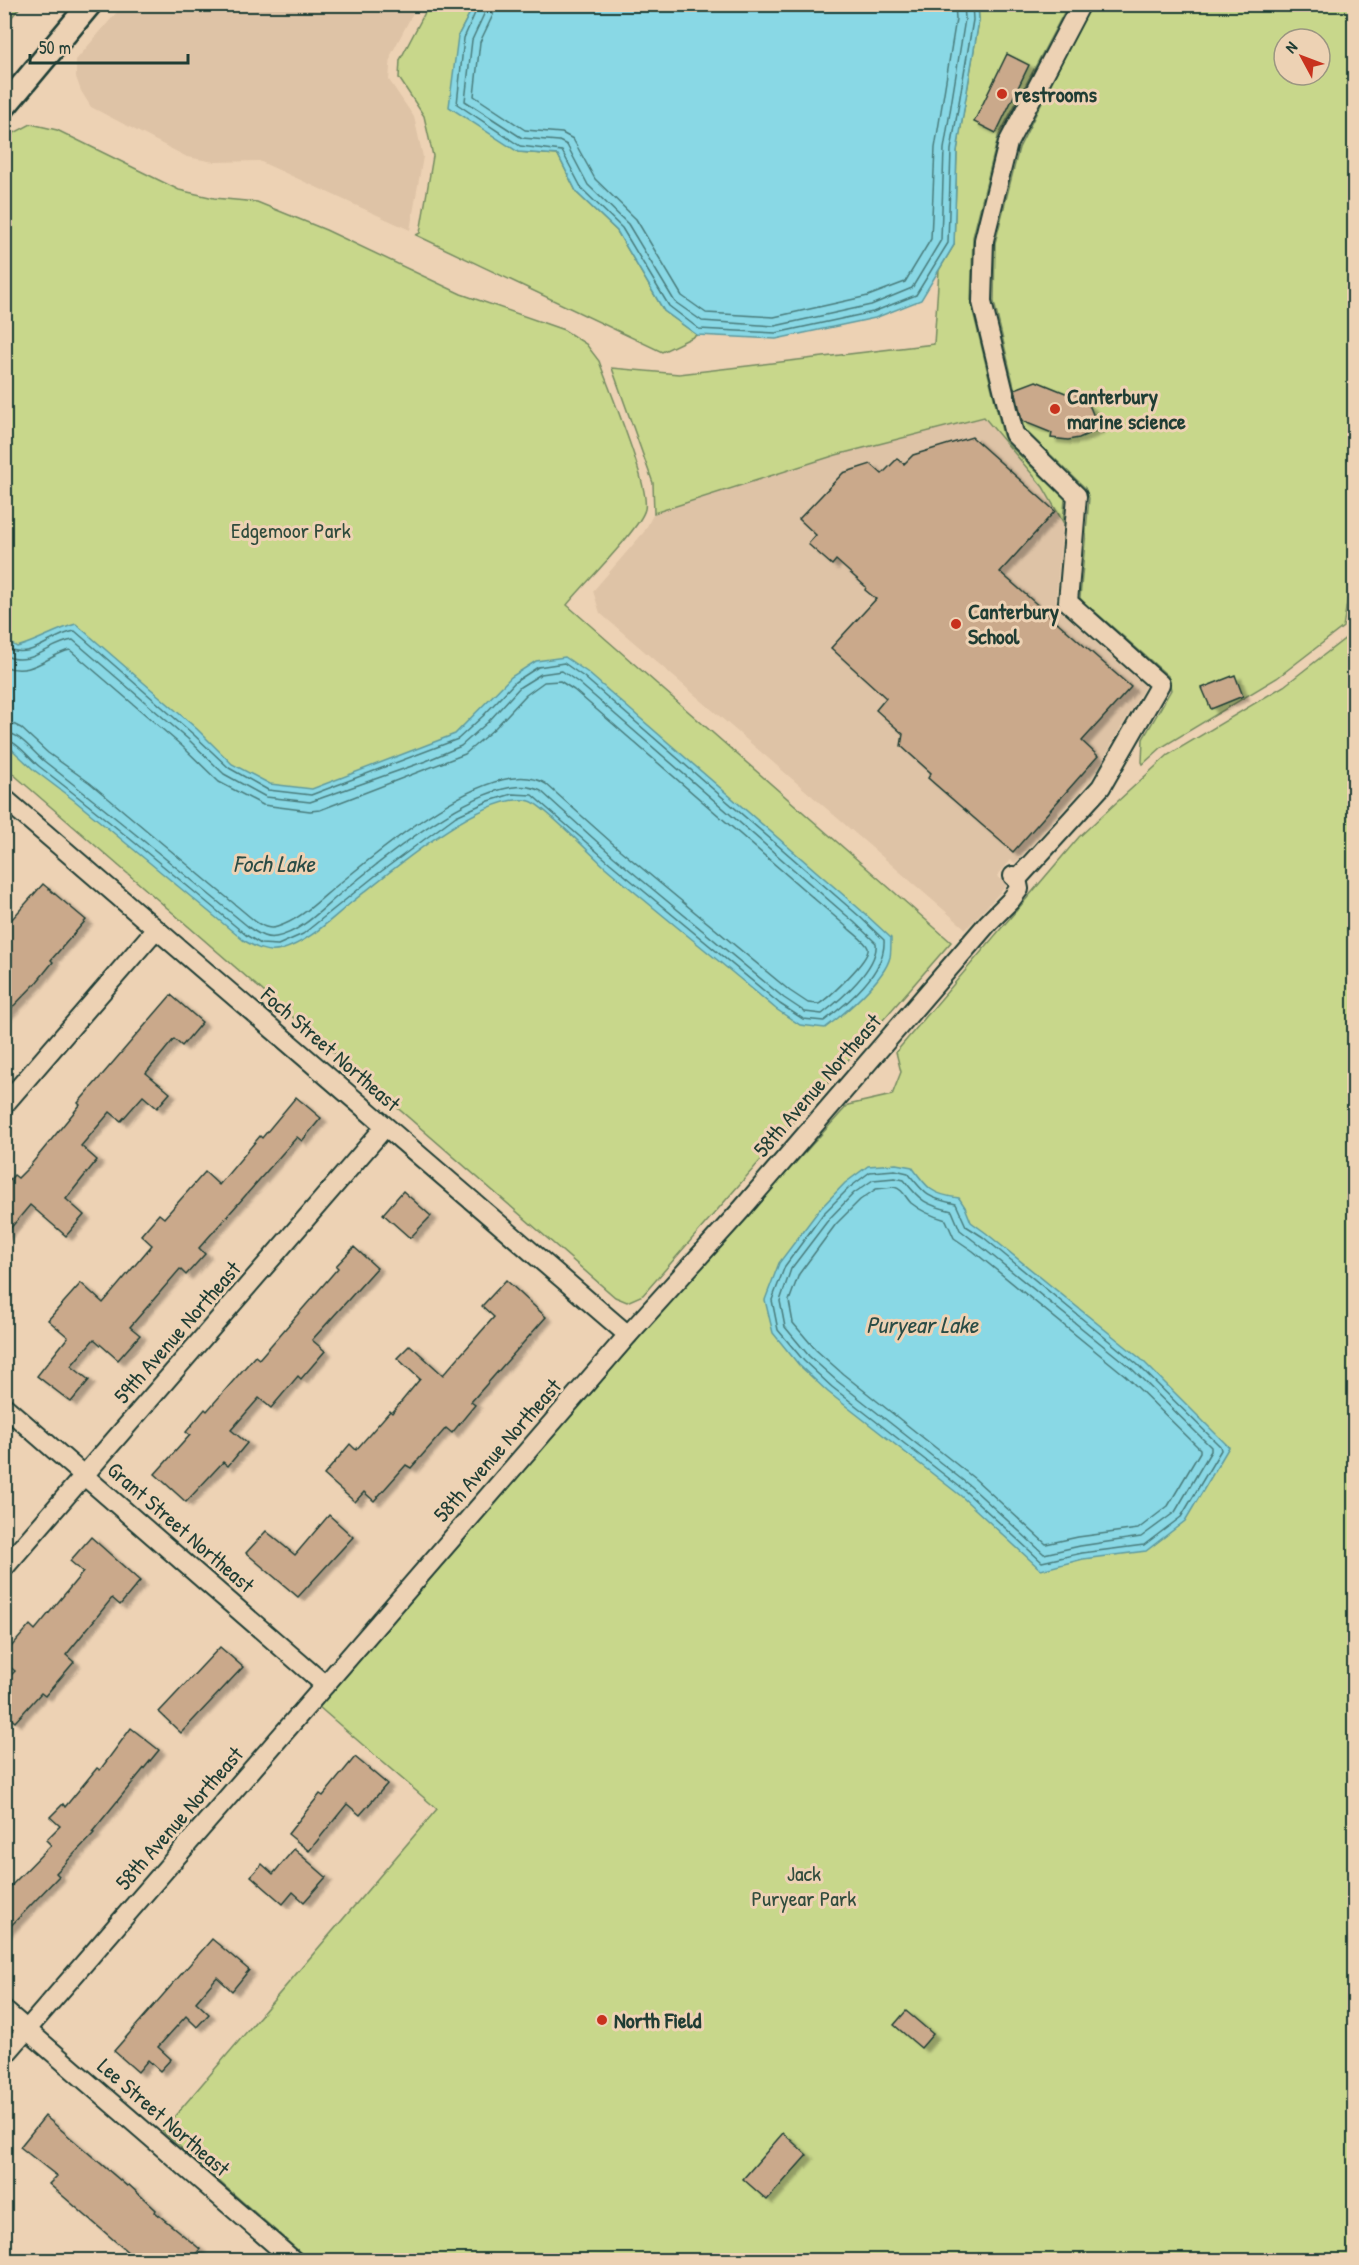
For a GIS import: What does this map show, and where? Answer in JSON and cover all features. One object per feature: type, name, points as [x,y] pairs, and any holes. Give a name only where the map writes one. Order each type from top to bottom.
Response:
[{"type":"street","points":[[4,106],[90,4]]},
{"type":"street","name":"58th Avenue Northeast","points":[[4,2056],[628,1335],[741,1210],[988,923],[1010,901],[1019,889],[1015,878],[1101,788],[1160,684],[1068,602],[1077,496],[1014,434],[982,302],[984,240],[1008,143],[1081,4]]},
{"type":"street","name":"Foch Street Northeast","points":[[4,798],[628,1335]]},
{"type":"street","points":[[4,1105],[156,929]]},
{"type":"street","name":"59th Avenue Northeast","points":[[4,1568],[385,1127]]},
{"type":"street","name":"Grant Street Northeast","points":[[4,1406],[326,1685]]},
{"type":"street","name":"Lee Street Northeast","points":[[4,2010],[292,2260]]},
{"type":"shaded area","points":[[123,5],[417,5],[391,55],[389,80],[414,117],[423,157],[410,230],[259,161],[214,162],[187,157],[91,107],[76,77],[76,60]]},
{"type":"shaded area","points":[[984,417],[1043,487],[1063,522],[1056,599],[1060,610],[1145,686],[1091,780],[1015,863],[1011,860],[997,876],[1007,885],[966,929],[600,613],[593,591],[644,532],[654,513],[660,510],[836,455]]},
{"type":"green space","points":[[4,5],[22,5],[5,25]]},
{"type":"green space","points":[[429,5],[474,5],[458,36],[518,152],[558,155],[577,193],[617,231],[664,311],[697,335],[662,352],[416,235],[420,233],[433,156],[424,116],[399,78],[400,60]]},
{"type":"green space","points":[[978,5],[1068,5],[998,137],[973,237],[971,303],[1003,435],[1006,442],[1065,499],[1063,522],[1043,487],[984,417],[836,455],[654,513],[653,483],[612,368],[679,374],[934,344],[939,270],[954,245],[957,151],[979,20]]},
{"type":"green space","points":[[1090,5],[1354,5],[1354,560],[1343,627],[1277,678],[1162,747],[1143,764],[1143,739],[1171,690],[1168,676],[1080,598],[1089,498],[1085,488],[1024,429],[994,302],[995,243],[1019,148]]},
{"type":"green space","name":"Edgemoor Park","points":[[31,124],[57,130],[179,190],[214,198],[257,202],[326,230],[461,294],[564,330],[586,344],[599,361],[628,437],[641,480],[645,509],[623,543],[567,605],[951,942],[643,1295],[627,1302],[615,1297],[5,767],[4,144],[14,133]]},
{"type":"green space","name":"Jack Puryear Park","points":[[1354,618],[1354,2260],[309,2260],[162,2131],[437,1809],[319,1707],[689,1280],[848,1105],[892,1095],[901,1072],[896,1052],[1079,837],[1168,755],[1284,686],[1352,633]]},
{"type":"water","points":[[474,5],[978,5],[979,20],[957,151],[954,245],[921,300],[875,318],[776,339],[697,335],[664,311],[617,231],[577,193],[558,155],[518,152],[449,107],[458,36]]},
{"type":"water","name":"Foch Lake","points":[[76,624],[197,729],[232,764],[270,784],[312,789],[455,734],[511,677],[536,661],[565,657],[587,672],[891,938],[887,966],[862,996],[825,1028],[800,1025],[776,1009],[647,903],[536,804],[530,801],[511,800],[464,820],[438,836],[301,942],[276,951],[257,947],[243,940],[75,801],[34,770],[5,743],[5,640],[17,647]]},
{"type":"water","name":"Puryear Lake","points":[[896,1164],[912,1167],[926,1185],[936,1192],[959,1198],[971,1222],[1141,1359],[1229,1447],[1185,1521],[1146,1551],[1083,1559],[1041,1570],[961,1496],[828,1392],[799,1365],[773,1333],[765,1300],[779,1263],[819,1210],[845,1183],[868,1166]]},
{"type":"building","name":"restrooms","points":[[1007,54],[1029,65],[996,133],[974,122]]},
{"type":"building","name":"Canterbury marine science","points":[[1036,381],[1068,394],[1070,389],[1090,407],[1099,429],[1068,440],[1051,438],[1052,433],[1022,421],[1015,389]]},
{"type":"building","name":"Canterbury School","points":[[972,437],[1055,511],[1000,572],[1131,687],[1082,741],[1098,756],[1013,852],[928,778],[931,773],[901,746],[903,734],[876,710],[886,698],[831,648],[876,599],[836,560],[832,565],[808,544],[816,535],[799,519],[843,473],[871,464],[882,474],[897,459],[904,464],[913,455]]},
{"type":"building","points":[[1235,675],[1243,696],[1211,709],[1202,688]]},
{"type":"building","points":[[43,884],[86,920],[51,960],[53,962],[36,983],[4,1016],[4,928]]},
{"type":"building","points":[[171,995],[202,1022],[182,1046],[174,1039],[146,1073],[170,1093],[157,1108],[143,1096],[121,1121],[110,1112],[81,1146],[97,1160],[66,1199],[84,1215],[66,1236],[30,1205],[4,1236],[4,1186],[14,1175],[18,1178],[28,1168],[80,1105],[78,1103]]},
{"type":"building","points":[[296,1097],[321,1118],[302,1141],[297,1137],[199,1248],[205,1254],[186,1275],[180,1269],[130,1327],[140,1335],[118,1360],[94,1339],[71,1366],[89,1380],[71,1402],[37,1376],[68,1337],[48,1320],[81,1283],[103,1303],[152,1245],[141,1235],[159,1214],[164,1218],[205,1172],[219,1185]]},
{"type":"building","points":[[403,1191],[431,1216],[410,1238],[383,1214]]},
{"type":"building","points":[[354,1247],[377,1268],[312,1340],[325,1351],[301,1379],[298,1376],[271,1408],[259,1398],[231,1430],[247,1443],[228,1466],[223,1462],[186,1502],[155,1474],[190,1435],[186,1432],[205,1409],[207,1411],[255,1356],[259,1359]]},
{"type":"building","points":[[506,1280],[546,1317],[471,1402],[475,1405],[452,1433],[446,1428],[411,1468],[406,1465],[374,1501],[364,1492],[355,1502],[324,1475],[350,1444],[356,1450],[390,1411],[392,1413],[420,1379],[397,1358],[410,1345],[443,1375],[494,1317],[482,1306]]},
{"type":"building","points":[[329,1515],[353,1537],[298,1597],[246,1553],[266,1531],[295,1555]]},
{"type":"building","points":[[91,1537],[140,1581],[120,1605],[112,1598],[66,1655],[74,1662],[45,1696],[41,1693],[15,1722],[4,1713],[4,1682],[15,1671],[4,1662],[4,1655],[30,1625],[35,1630],[83,1572],[70,1561]]},
{"type":"building","points":[[220,1647],[243,1667],[181,1733],[159,1712]]},
{"type":"building","points":[[131,1728],[159,1750],[92,1832],[94,1833],[56,1873],[59,1876],[4,1933],[4,1893],[51,1845],[46,1840],[60,1826],[50,1817],[63,1804],[65,1807],[97,1768],[100,1770]]},
{"type":"building","points":[[355,1757],[387,1784],[360,1815],[347,1804],[309,1851],[288,1834],[320,1794],[323,1796]]},
{"type":"building","points":[[294,1849],[326,1877],[304,1902],[293,1892],[283,1904],[251,1876],[262,1864],[273,1874]]},
{"type":"building","points":[[212,1939],[249,1970],[232,1991],[217,1977],[196,2002],[209,2014],[197,2027],[186,2016],[158,2047],[171,2059],[160,2071],[148,2060],[138,2072],[114,2051]]},
{"type":"building","points":[[906,2011],[933,2034],[921,2048],[894,2025]]},
{"type":"building","points":[[45,2116],[127,2186],[129,2185],[156,2210],[155,2212],[200,2249],[191,2260],[137,2260],[49,2184],[57,2176],[20,2147]]},
{"type":"building","points":[[783,2133],[807,2155],[767,2200],[743,2179]]},
{"type":"place","name":"restrooms","points":[[1002,94]]},
{"type":"place","name":"Canterbury marine science","points":[[1055,409]]},
{"type":"place","name":"Canterbury School","points":[[956,624]]},
{"type":"place","name":"North Field","points":[[602,2020]]}]
